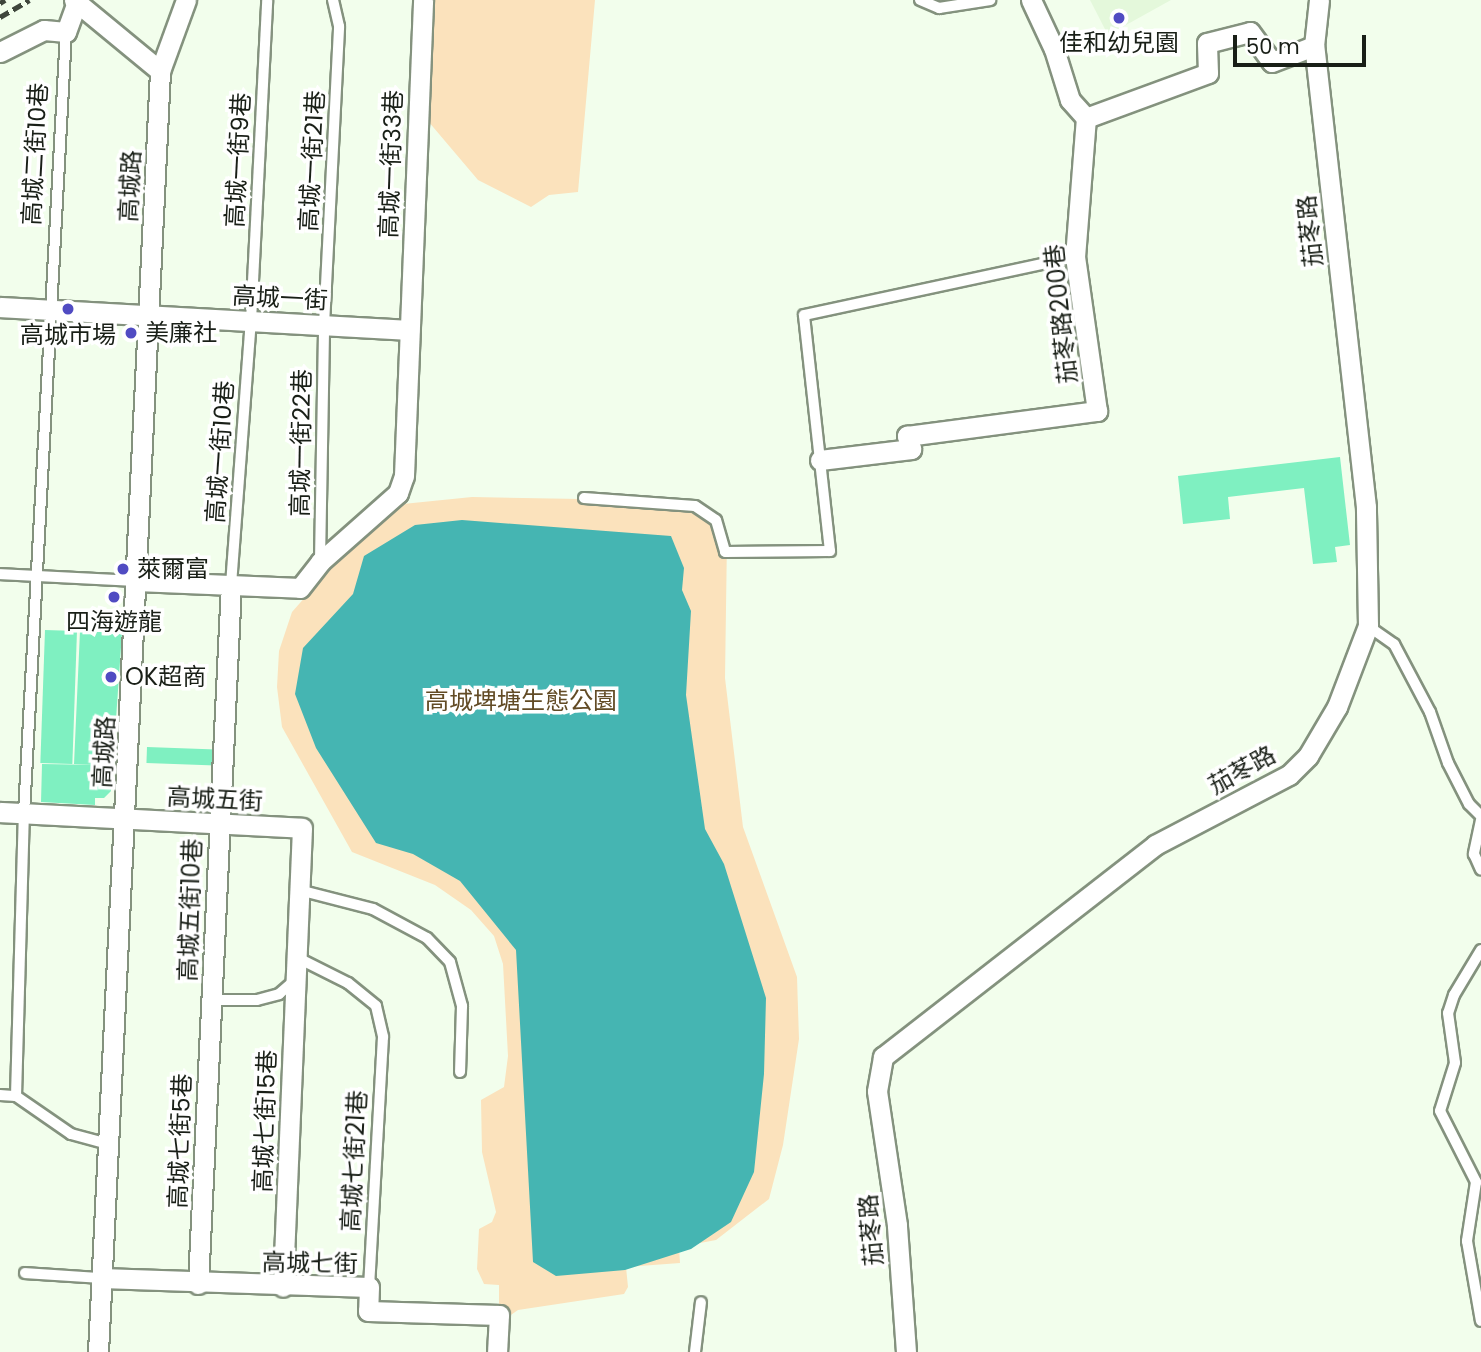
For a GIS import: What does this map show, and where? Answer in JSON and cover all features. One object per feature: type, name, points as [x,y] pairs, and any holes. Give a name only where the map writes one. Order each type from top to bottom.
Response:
[{"type":"street","name":"高城路","points":[[98,1352],[126,819],[160,71],[186,0]]},
{"type":"street","name":"高城一街33巷","points":[[232,585],[300,588],[320,562],[391,501],[404,476],[423,0]]},
{"type":"street","points":[[1031,0],[1054,49],[1070,100],[1086,118],[1208,73],[1207,43],[1250,32],[1272,62],[1314,46]]},
{"type":"street","name":"茄苳路","points":[[906,1352],[897,1225],[877,1091],[883,1058],[1155,845],[1289,775],[1308,756],[1338,707],[1368,626],[1366,507],[1314,46],[1320,0]]},
{"type":"street","points":[[75,1],[160,71]]},
{"type":"street","name":"高城二街10巷","points":[[66,32],[75,1]]},
{"type":"street","points":[[0,52],[44,30],[66,32]]},
{"type":"street","name":"茄苳路200巷","points":[[820,460],[911,449],[907,436],[1097,411],[1075,257],[1086,118]]},
{"type":"street","name":"高城一街","points":[[0,307],[409,330]]},
{"type":"street","points":[[136,582],[232,585]]},
{"type":"street","name":"高城五街10巷","points":[[211,1000],[232,585]]},
{"type":"street","name":"高城五街","points":[[0,812],[302,828]]},
{"type":"street","name":"高城七街15巷","points":[[283,1287],[302,828]]},
{"type":"street","name":"高城七街5巷","points":[[198,1284],[211,1000]]},
{"type":"street","name":"高城七街","points":[[101,1278],[283,1287],[369,1287],[368,1311],[499,1315],[497,1352]]},
{"type":"lane","name":"高城一街9巷","points":[[251,321],[267,0]]},
{"type":"lane","name":"高城一街21巷","points":[[324,325],[340,26],[333,0]]},
{"type":"lane","points":[[920,0],[939,8],[990,0]]},
{"type":"lane","name":"高城二街10巷","points":[[16,1096],[24,813],[66,32]]},
{"type":"lane","points":[[584,498],[695,506],[716,520],[725,552],[830,551],[804,315],[1075,257]]},
{"type":"lane","name":"高城一街10巷","points":[[232,585],[251,321]]},
{"type":"lane","name":"高城一街22巷","points":[[320,562],[324,325]]},
{"type":"lane","points":[[0,574],[136,582]]},
{"type":"lane","points":[[1368,626],[1394,643],[1430,712],[1448,764],[1469,804],[1481,818],[1474,854],[1481,870]]},
{"type":"lane","points":[[299,890],[373,909],[427,937],[450,962],[462,1006],[460,1072]]},
{"type":"lane","points":[[1481,950],[1454,995],[1448,1013],[1455,1063],[1440,1111],[1476,1182],[1467,1241],[1481,1321]]},
{"type":"lane","name":"高城七街21巷","points":[[296,957],[348,983],[376,1006],[383,1037],[369,1287]]},
{"type":"lane","points":[[211,1000],[257,1000],[279,994],[295,980]]},
{"type":"lane","points":[[0,1095],[16,1096],[71,1134],[108,1144]]},
{"type":"lane","points":[[25,1273],[101,1278]]},
{"type":"lane","points":[[695,1352],[701,1302]]},
{"type":"shaded area","name":"佳和幼兒園","points":[[1090,0],[1171,0],[1108,35]]},
{"type":"green space","points":[[431,0],[595,0],[578,192],[549,195],[531,207],[478,180],[428,121]]},
{"type":"green space","name":"高城埤塘生態公園","points":[[472,497],[581,499],[674,508],[706,516],[727,539],[725,678],[743,827],[797,977],[799,1039],[783,1145],[769,1199],[716,1240],[679,1247],[680,1263],[626,1267],[628,1287],[624,1294],[518,1310],[508,1317],[499,1307],[499,1285],[484,1284],[477,1269],[479,1229],[492,1222],[496,1212],[482,1152],[481,1100],[504,1087],[508,1056],[503,964],[494,936],[471,910],[435,885],[352,852],[282,727],[277,687],[279,651],[292,612],[360,535],[403,504]]},
{"type":"water","name":"高城埤塘生態公園","points":[[462,520],[671,536],[684,568],[682,590],[691,611],[686,695],[705,829],[724,864],[766,998],[764,1074],[754,1172],[731,1222],[691,1249],[625,1270],[556,1276],[533,1262],[516,950],[460,881],[413,854],[376,843],[316,748],[295,694],[303,648],[353,594],[364,556],[415,525]]},
{"type":"building","points":[[1340,457],[1350,545],[1335,547],[1337,562],[1313,564],[1304,488],[1228,497],[1230,519],[1183,524],[1178,476]]},
{"type":"building","points":[[45,630],[77,631],[72,764],[40,763]]},
{"type":"building","points":[[80,631],[122,633],[111,791],[104,798],[95,798],[95,805],[41,802],[42,764],[98,765],[74,764]]},
{"type":"building","points":[[147,747],[216,749],[215,765],[146,763]]},
{"type":"railway","points":[[0,3],[5,0]]},
{"type":"railway","points":[[0,17],[30,0]]},
{"type":"place","name":"佳和幼兒園","points":[[1119,18]]},
{"type":"place","name":"高城市場","points":[[68,309]]},
{"type":"place","name":"美廉社","points":[[131,333]]},
{"type":"place","name":"萊爾富","points":[[123,569]]},
{"type":"place","name":"四海遊龍","points":[[114,597]]},
{"type":"place","name":"OK超商","points":[[111,677]]}]
